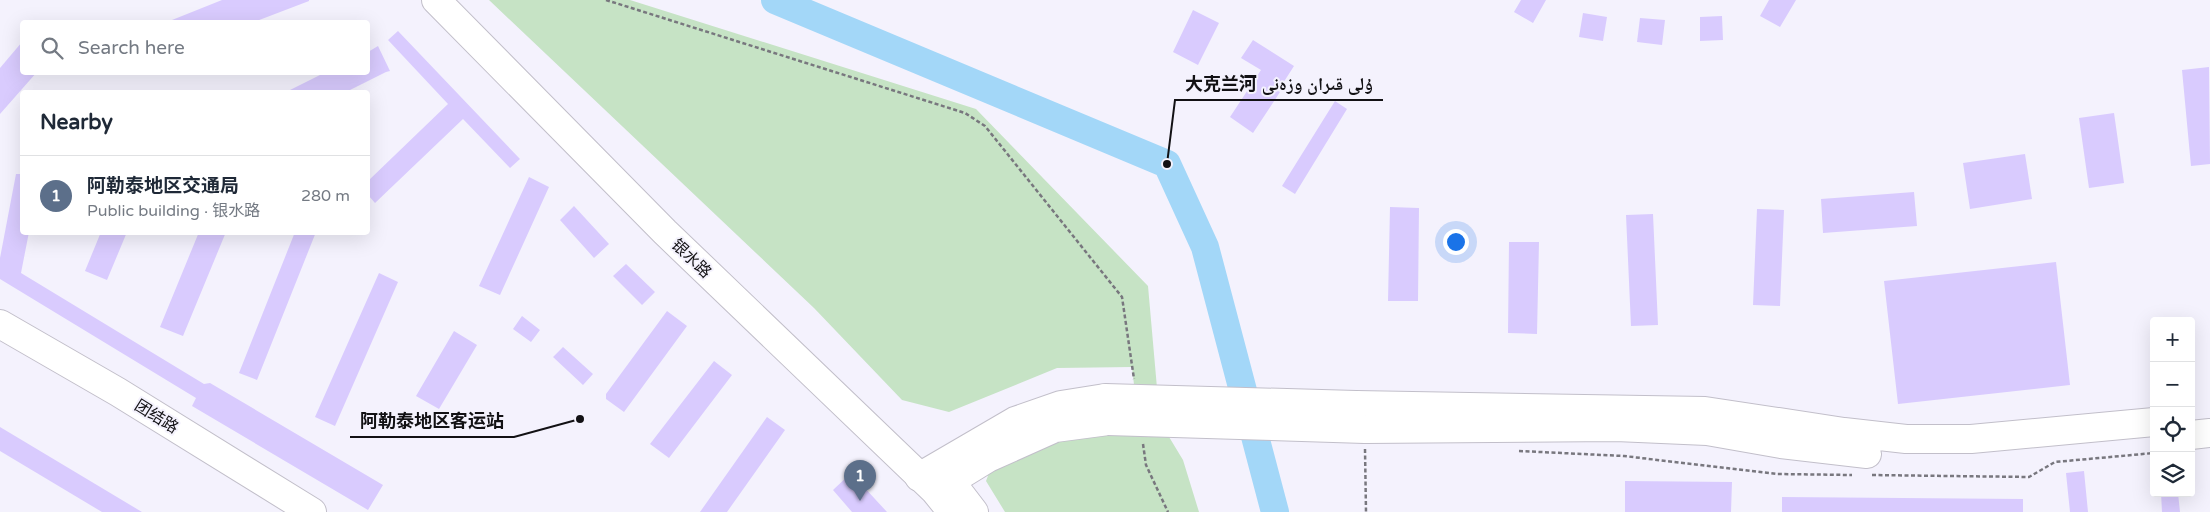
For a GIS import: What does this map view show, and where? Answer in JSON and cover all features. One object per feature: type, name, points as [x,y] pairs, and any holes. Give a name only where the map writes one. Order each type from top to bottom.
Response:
[{"type":"main road","name":"银水路","points":[[436,0],[665,232],[935,479],[974,512]]},
{"type":"main road","name":"银水路","points":[[459,0],[876,412],[935,479],[952,512]]},
{"type":"main road","name":"团结路","points":[[0,324],[118,392],[312,512]]},
{"type":"main road","name":"团结路","points":[[0,341],[111,404],[280,512]]},
{"type":"main road","points":[[935,479],[1015,421],[1061,405],[1106,410],[1361,417],[1689,430],[1782,444],[1906,457],[1978,454],[2150,438]]},
{"type":"main road","points":[[1361,417],[1705,411],[1844,432],[1906,439],[1971,439],[2150,422]]},
{"type":"main road","points":[[2195,419],[2210,417]]},
{"type":"main road","points":[[2195,435],[2210,433]]},
{"type":"path","points":[[606,0],[965,113],[985,126],[1122,297],[1135,386]]},
{"type":"path","points":[[1361,417],[1366,512]]},
{"type":"path","points":[[1142,435],[1146,465],[1168,512]]},
{"type":"green space","points":[[489,0],[630,0],[976,109],[1148,286],[1160,422],[1183,460],[1199,512],[1005,512],[986,481],[991,468],[1062,437],[1139,429],[1132,367],[1057,368],[949,412],[902,400],[814,308]]},
{"type":"building","points":[[222,0],[309,0],[259,20],[172,20]]},
{"type":"building","points":[[1521,0],[1546,0],[1533,23],[1514,12]]},
{"type":"building","points":[[1769,0],[1796,0],[1780,27],[1760,16]]},
{"type":"building","points":[[1193,10],[1219,23],[1198,65],[1173,52]]},
{"type":"building","points":[[1583,13],[1607,17],[1603,41],[1579,37]]},
{"type":"building","points":[[1722,16],[1723,40],[1700,41],[1700,17]]},
{"type":"building","points":[[1640,18],[1665,20],[1662,45],[1637,42]]},
{"type":"building","points":[[398,31],[520,159],[510,168],[463,119],[375,203],[370,197],[370,179],[448,104],[388,40]]},
{"type":"building","points":[[1253,40],[1294,66],[1278,91],[1280,92],[1253,133],[1230,117],[1261,70],[1241,58]]},
{"type":"building","points":[[20,44],[20,75],[34,75],[0,114],[0,68]]},
{"type":"building","points":[[378,46],[390,71],[350,90],[290,90],[320,75],[370,75],[370,51]]},
{"type":"building","points":[[2209,67],[2210,164],[2191,166],[2182,70]]},
{"type":"building","points":[[1335,101],[1347,109],[1295,194],[1282,186]]},
{"type":"building","points":[[2114,113],[2124,183],[2089,188],[2079,118]]},
{"type":"building","points":[[2025,154],[2032,199],[1970,209],[1963,163]]},
{"type":"building","points":[[16,174],[20,174],[20,235],[28,235],[21,273],[204,384],[210,383],[383,485],[368,510],[192,406],[196,398],[0,279],[0,258]]},
{"type":"building","points":[[529,177],[549,187],[500,295],[479,286]]},
{"type":"building","points":[[1914,192],[1917,226],[1823,233],[1821,199]]},
{"type":"building","points":[[574,206],[609,244],[594,258],[560,220]]},
{"type":"building","points":[[1390,207],[1419,208],[1418,301],[1388,301]]},
{"type":"building","points":[[1757,209],[1784,210],[1780,306],[1753,305]]},
{"type":"building","points":[[1653,214],[1658,325],[1631,326],[1626,215]]},
{"type":"building","points":[[100,235],[126,235],[107,280],[85,271]]},
{"type":"building","points":[[198,235],[225,235],[183,336],[160,327]]},
{"type":"building","points":[[294,235],[315,235],[257,380],[239,373]]},
{"type":"building","points":[[1509,242],[1539,242],[1537,334],[1508,333]]},
{"type":"building","points":[[2056,262],[2070,385],[1898,404],[1884,281]]},
{"type":"building","points":[[626,264],[655,292],[642,305],[613,276]]},
{"type":"building","points":[[379,273],[398,282],[335,426],[315,417]]},
{"type":"building","points":[[667,311],[687,326],[624,412],[606,399],[606,394]]},
{"type":"building","points":[[522,316],[540,330],[531,342],[513,329]]},
{"type":"building","points":[[454,331],[477,345],[439,409],[416,396]]},
{"type":"building","points":[[563,347],[593,374],[583,385],[553,357]]},
{"type":"building","points":[[714,361],[732,375],[669,458],[650,444]]},
{"type":"building","points":[[767,417],[785,430],[727,512],[700,512]]},
{"type":"building","points":[[0,427],[142,512],[102,512],[0,451]]},
{"type":"building","points":[[2084,471],[2088,512],[2070,512],[2066,473]]},
{"type":"building","points":[[851,473],[887,512],[852,512],[833,490]]},
{"type":"building","points":[[1625,481],[1732,482],[1731,512],[1625,512]]},
{"type":"building","points":[[1782,497],[2023,499],[2023,512],[1782,512]]},
{"type":"building","points":[[2161,497],[2178,497],[2180,512],[2162,512]]},
{"type":"waterway","points":[[775,0],[1167,164],[1205,247],[1275,512]]},
{"type":"place","name":"大克兰河 ۇلى قىران وزەنى","points":[[1167,164]]},
{"type":"place","name":"阿勒泰地区客运站","points":[[580,419]]},
{"type":"place","name":"阿勒泰地区交通局","points":[[860,501]]}]
